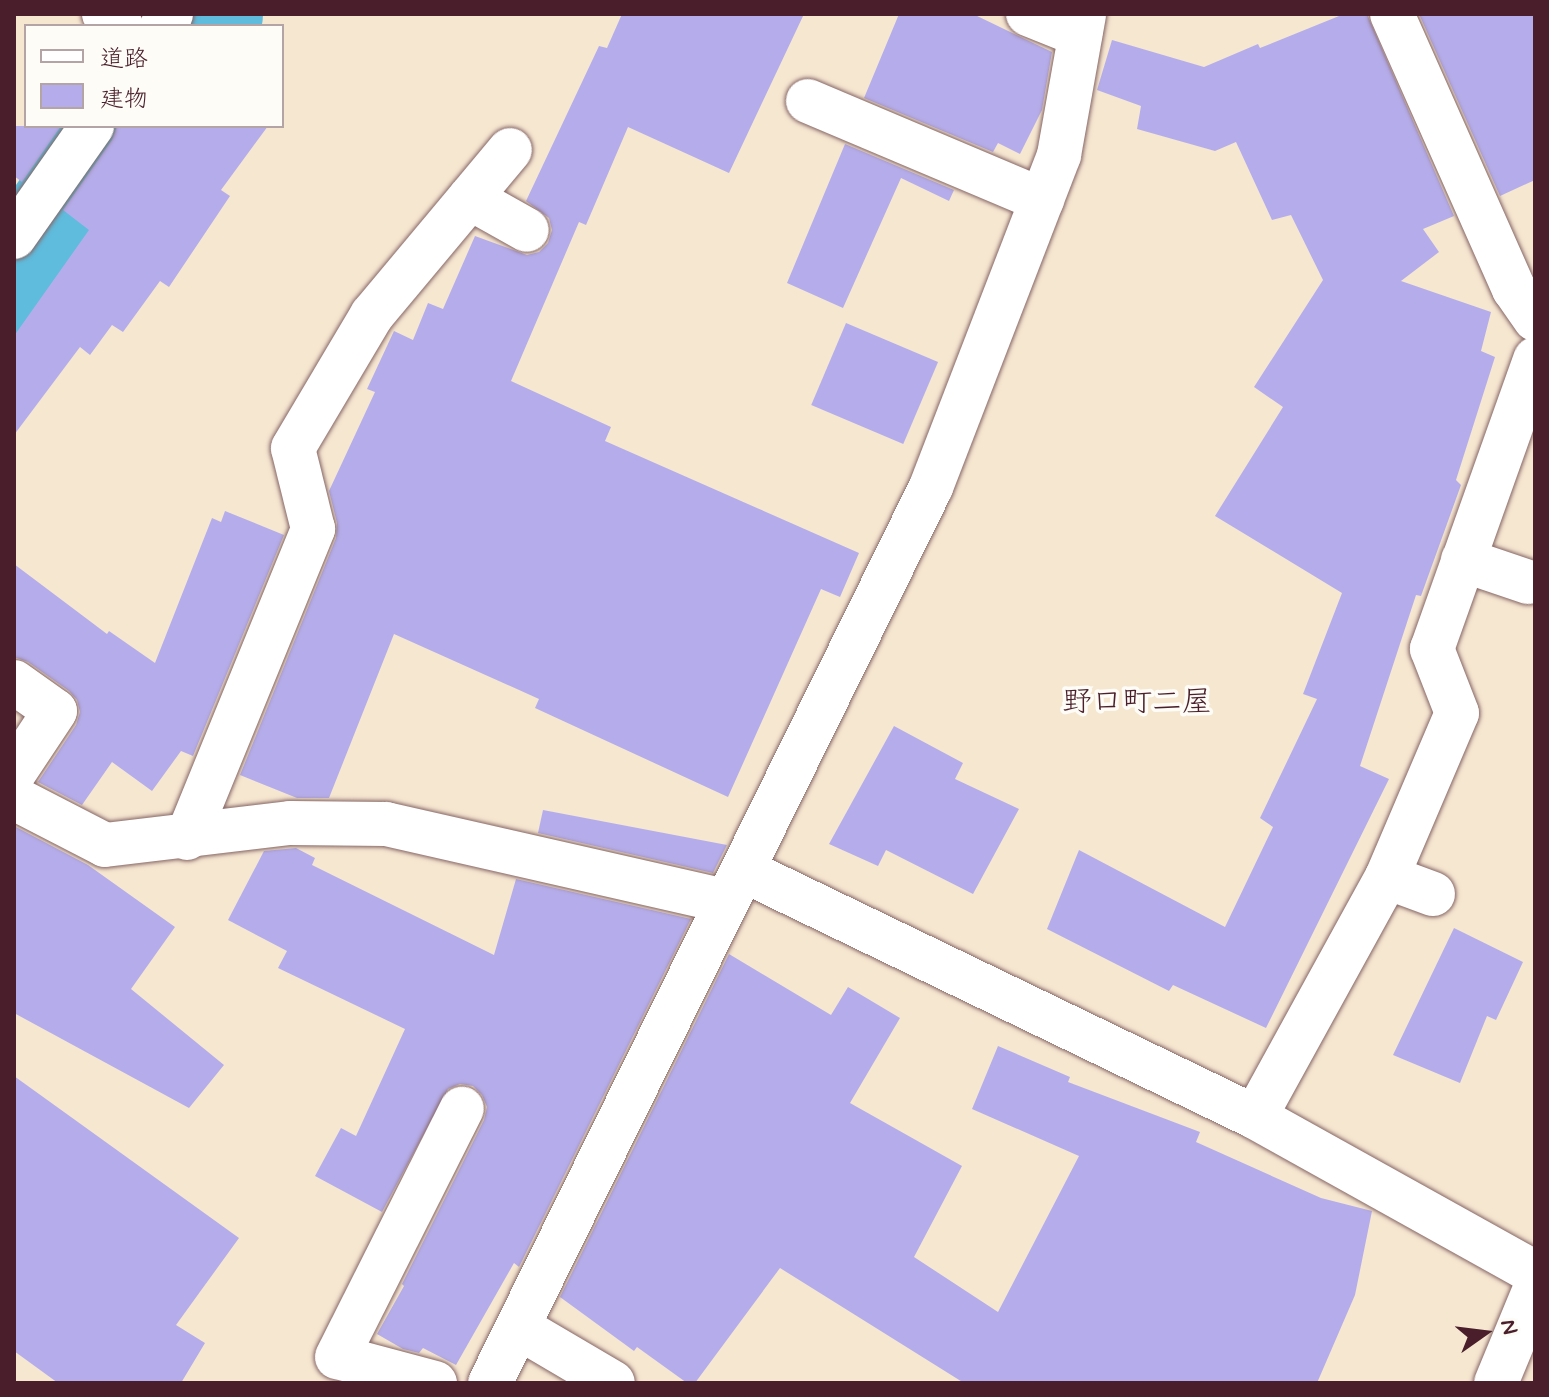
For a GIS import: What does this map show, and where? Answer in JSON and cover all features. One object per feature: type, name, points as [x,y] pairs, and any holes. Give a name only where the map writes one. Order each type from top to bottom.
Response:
[{"type":"street","points":[[490,1383],[931,487],[1059,155],[1082,24],[1028,14]]},
{"type":"street","points":[[1392,14],[1514,289],[1535,319]]},
{"type":"street","points":[[808,101],[1042,200]]},
{"type":"street","points":[[14,237],[91,128]]},
{"type":"street","points":[[187,838],[313,529],[293,448],[372,315],[510,150]]},
{"type":"street","points":[[470,198],[527,230]]},
{"type":"street","points":[[1255,1117],[1387,877],[1457,713],[1432,649],[1535,359]]},
{"type":"street","points":[[1463,560],[1528,582]]},
{"type":"street","points":[[14,682],[55,711],[14,773]]},
{"type":"street","points":[[14,798],[105,845],[187,838],[290,823],[386,824],[734,886],[1255,1117],[1535,1273]]},
{"type":"street","points":[[1387,877],[1433,894]]},
{"type":"street","points":[[435,1383],[337,1357],[462,1109]]},
{"type":"street","points":[[1496,1383],[1535,1289]]},
{"type":"street","points":[[518,1327],[613,1383]]},
{"type":"building","points":[[622,14],[804,14],[729,173],[628,127],[586,225],[579,222],[511,381],[611,427],[605,441],[859,553],[840,597],[821,589],[728,797],[535,708],[539,699],[394,634],[329,798],[297,798],[240,775],[336,538],[337,523],[329,491],[375,392],[367,389],[394,331],[413,340],[428,303],[443,309],[475,236],[527,255],[539,252],[548,243],[552,230],[549,218],[526,201],[599,46],[607,48]]},
{"type":"building","points":[[899,14],[973,14],[1052,52],[1042,110],[1020,154],[998,143],[993,152],[864,98]]},
{"type":"building","points":[[1344,14],[1367,14],[1454,216],[1423,229],[1439,252],[1401,281],[1491,312],[1481,351],[1495,357],[1456,480],[1461,485],[1421,596],[1416,595],[1360,766],[1389,779],[1266,1028],[1173,985],[1169,991],[1047,929],[1079,850],[1225,927],[1273,827],[1260,818],[1317,699],[1303,694],[1342,593],[1215,516],[1283,407],[1254,387],[1323,280],[1291,215],[1272,220],[1236,142],[1215,151],[1137,129],[1141,106],[1097,90],[1112,40],[1204,67]]},
{"type":"building","points":[[1419,14],[1535,14],[1535,180],[1500,196]]},
{"type":"building","points":[[14,126],[60,128],[22,182],[14,176]]},
{"type":"building","points":[[116,128],[267,128],[221,190],[230,196],[169,287],[160,281],[123,332],[112,325],[90,355],[80,347],[14,435],[14,336],[89,230],[63,210],[112,140]]},
{"type":"building","points":[[845,144],[954,190],[949,201],[901,178],[843,308],[787,283]]},
{"type":"building","points":[[846,323],[938,362],[903,444],[811,405]]},
{"type":"building","points":[[225,511],[284,535],[193,756],[181,751],[152,791],[112,762],[82,805],[38,782],[76,725],[80,712],[77,700],[69,691],[28,662],[14,657],[14,564],[107,634],[109,631],[155,663],[212,518],[221,522]]},
{"type":"building","points":[[894,726],[963,763],[955,779],[1019,809],[973,894],[886,850],[878,866],[829,844]]},
{"type":"building","points":[[543,810],[727,845],[713,873],[538,833]]},
{"type":"building","points":[[14,826],[88,865],[175,927],[131,989],[224,1065],[189,1108],[14,1013]]},
{"type":"building","points":[[296,848],[315,858],[312,865],[494,955],[516,879],[691,919],[519,1267],[514,1263],[456,1365],[423,1348],[419,1353],[403,1349],[377,1334],[404,1286],[402,1284],[484,1120],[487,1107],[482,1095],[473,1086],[460,1084],[448,1089],[382,1212],[315,1176],[341,1128],[356,1136],[405,1029],[278,968],[287,951],[228,920],[264,851]]},
{"type":"building","points":[[1454,928],[1523,962],[1496,1020],[1487,1016],[1460,1083],[1393,1055]]},
{"type":"building","points":[[729,954],[831,1015],[848,987],[900,1018],[850,1103],[962,1166],[914,1257],[998,1312],[1079,1156],[972,1109],[998,1046],[1070,1077],[1068,1082],[1200,1132],[1196,1142],[1321,1198],[1372,1211],[1355,1295],[1317,1383],[964,1383],[780,1268],[695,1383],[687,1383],[637,1347],[634,1351],[560,1297]]},
{"type":"building","points":[[14,1076],[239,1238],[176,1325],[205,1343],[181,1383],[58,1383],[14,1351]]},
{"type":"waterway","points":[[198,24],[206,14]]},
{"type":"waterway","points":[[14,287],[126,128]]},
{"type":"district","name":"野口町二屋","points":[[1137,703]]}]
